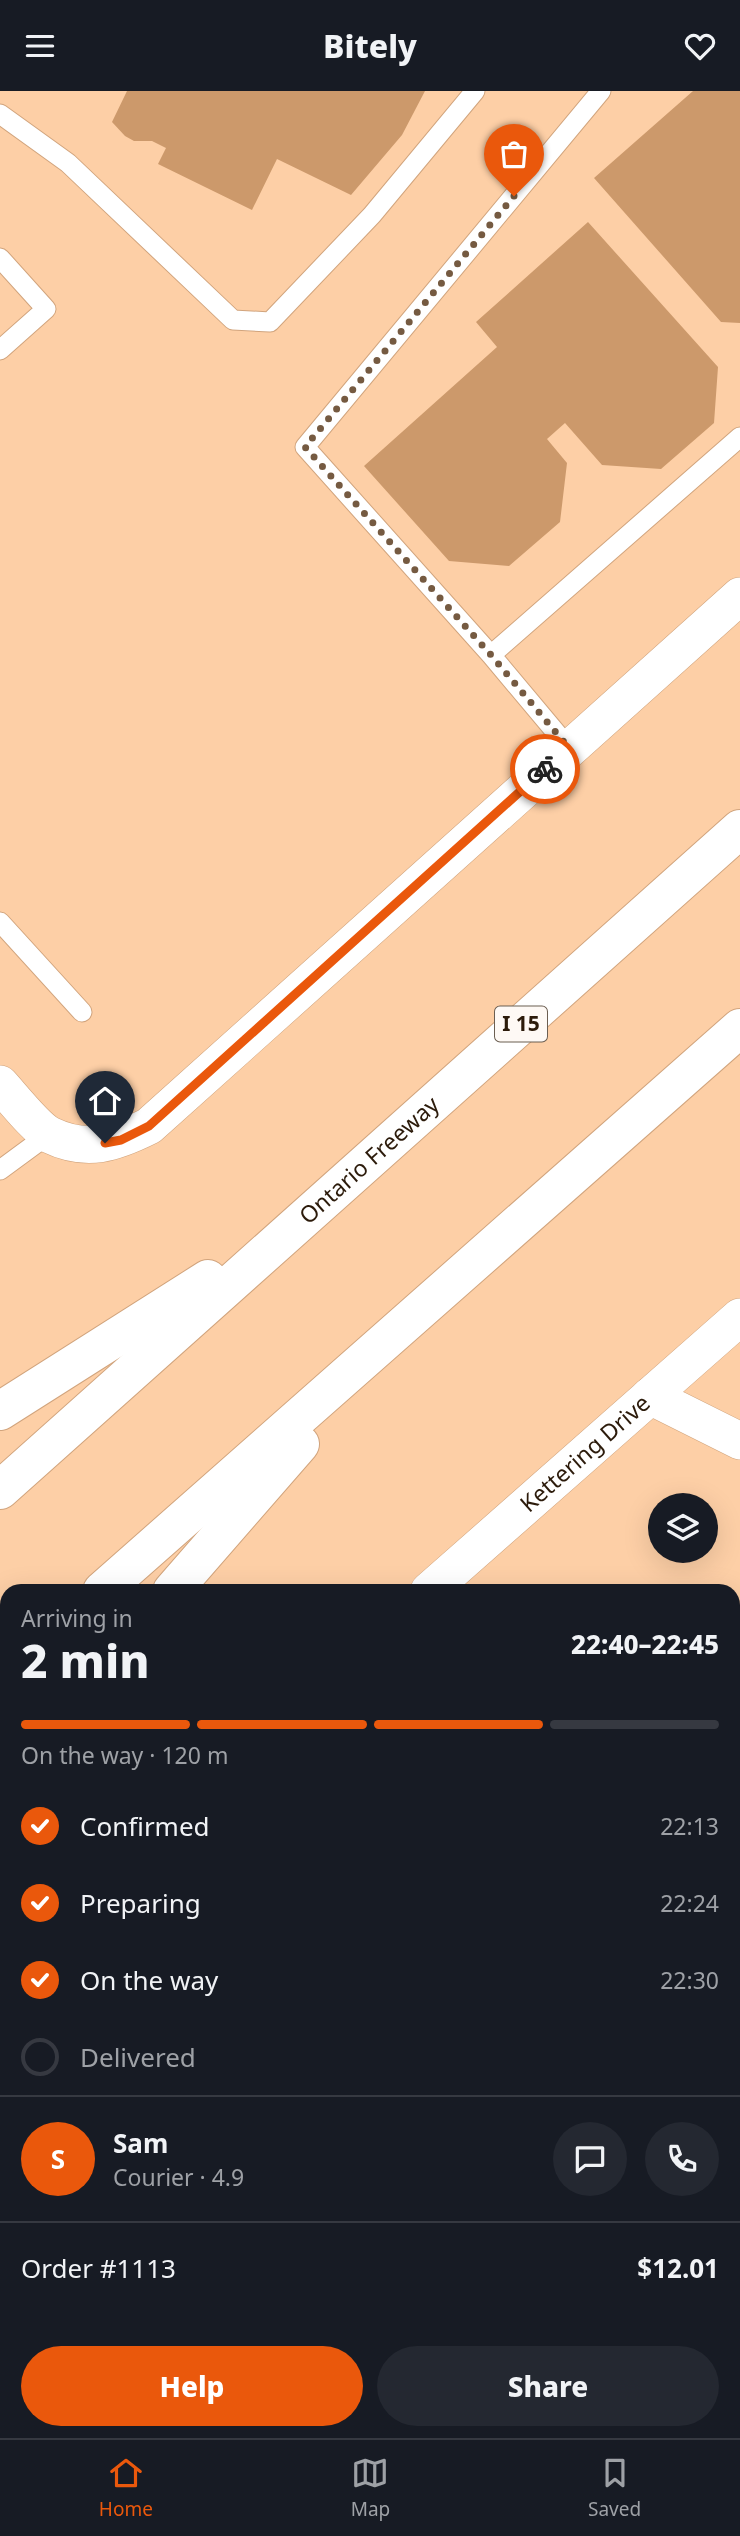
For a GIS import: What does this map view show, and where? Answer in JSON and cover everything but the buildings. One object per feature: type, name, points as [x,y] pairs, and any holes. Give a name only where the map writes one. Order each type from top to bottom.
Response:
[{"type":"highway","name":"Ontario Freeway","points":[[0,1490],[740,829]]},
{"type":"highway","points":[[110,1584],[740,1028]]},
{"type":"highway","points":[[0,1411],[302,1219]]},
{"type":"highway","points":[[178,1584],[397,1331]]},
{"type":"street","points":[[0,1084],[49,1134],[89,1147],[121,1140],[149,1126],[740,596]]},
{"type":"street","name":"Kettering Drive","points":[[437,1584],[740,1317]]},
{"type":"street","points":[[650,1396],[740,1441]]},
{"type":"lane","points":[[0,114],[68,163],[233,320],[270,322],[372,215],[475,91]]},
{"type":"lane","points":[[569,748],[491,655],[305,447],[601,91]]},
{"type":"lane","points":[[0,258],[46,309],[0,350]]},
{"type":"lane","points":[[491,655],[740,437]]},
{"type":"lane","points":[[0,922],[82,1012]]},
{"type":"lane","points":[[0,1170],[49,1134]]},
{"type":"way so far","points":[[514,196],[305,447],[491,655],[569,748],[545,769]]},
{"type":"route","points":[[105,1143],[121,1140],[149,1126],[545,769]]}]
